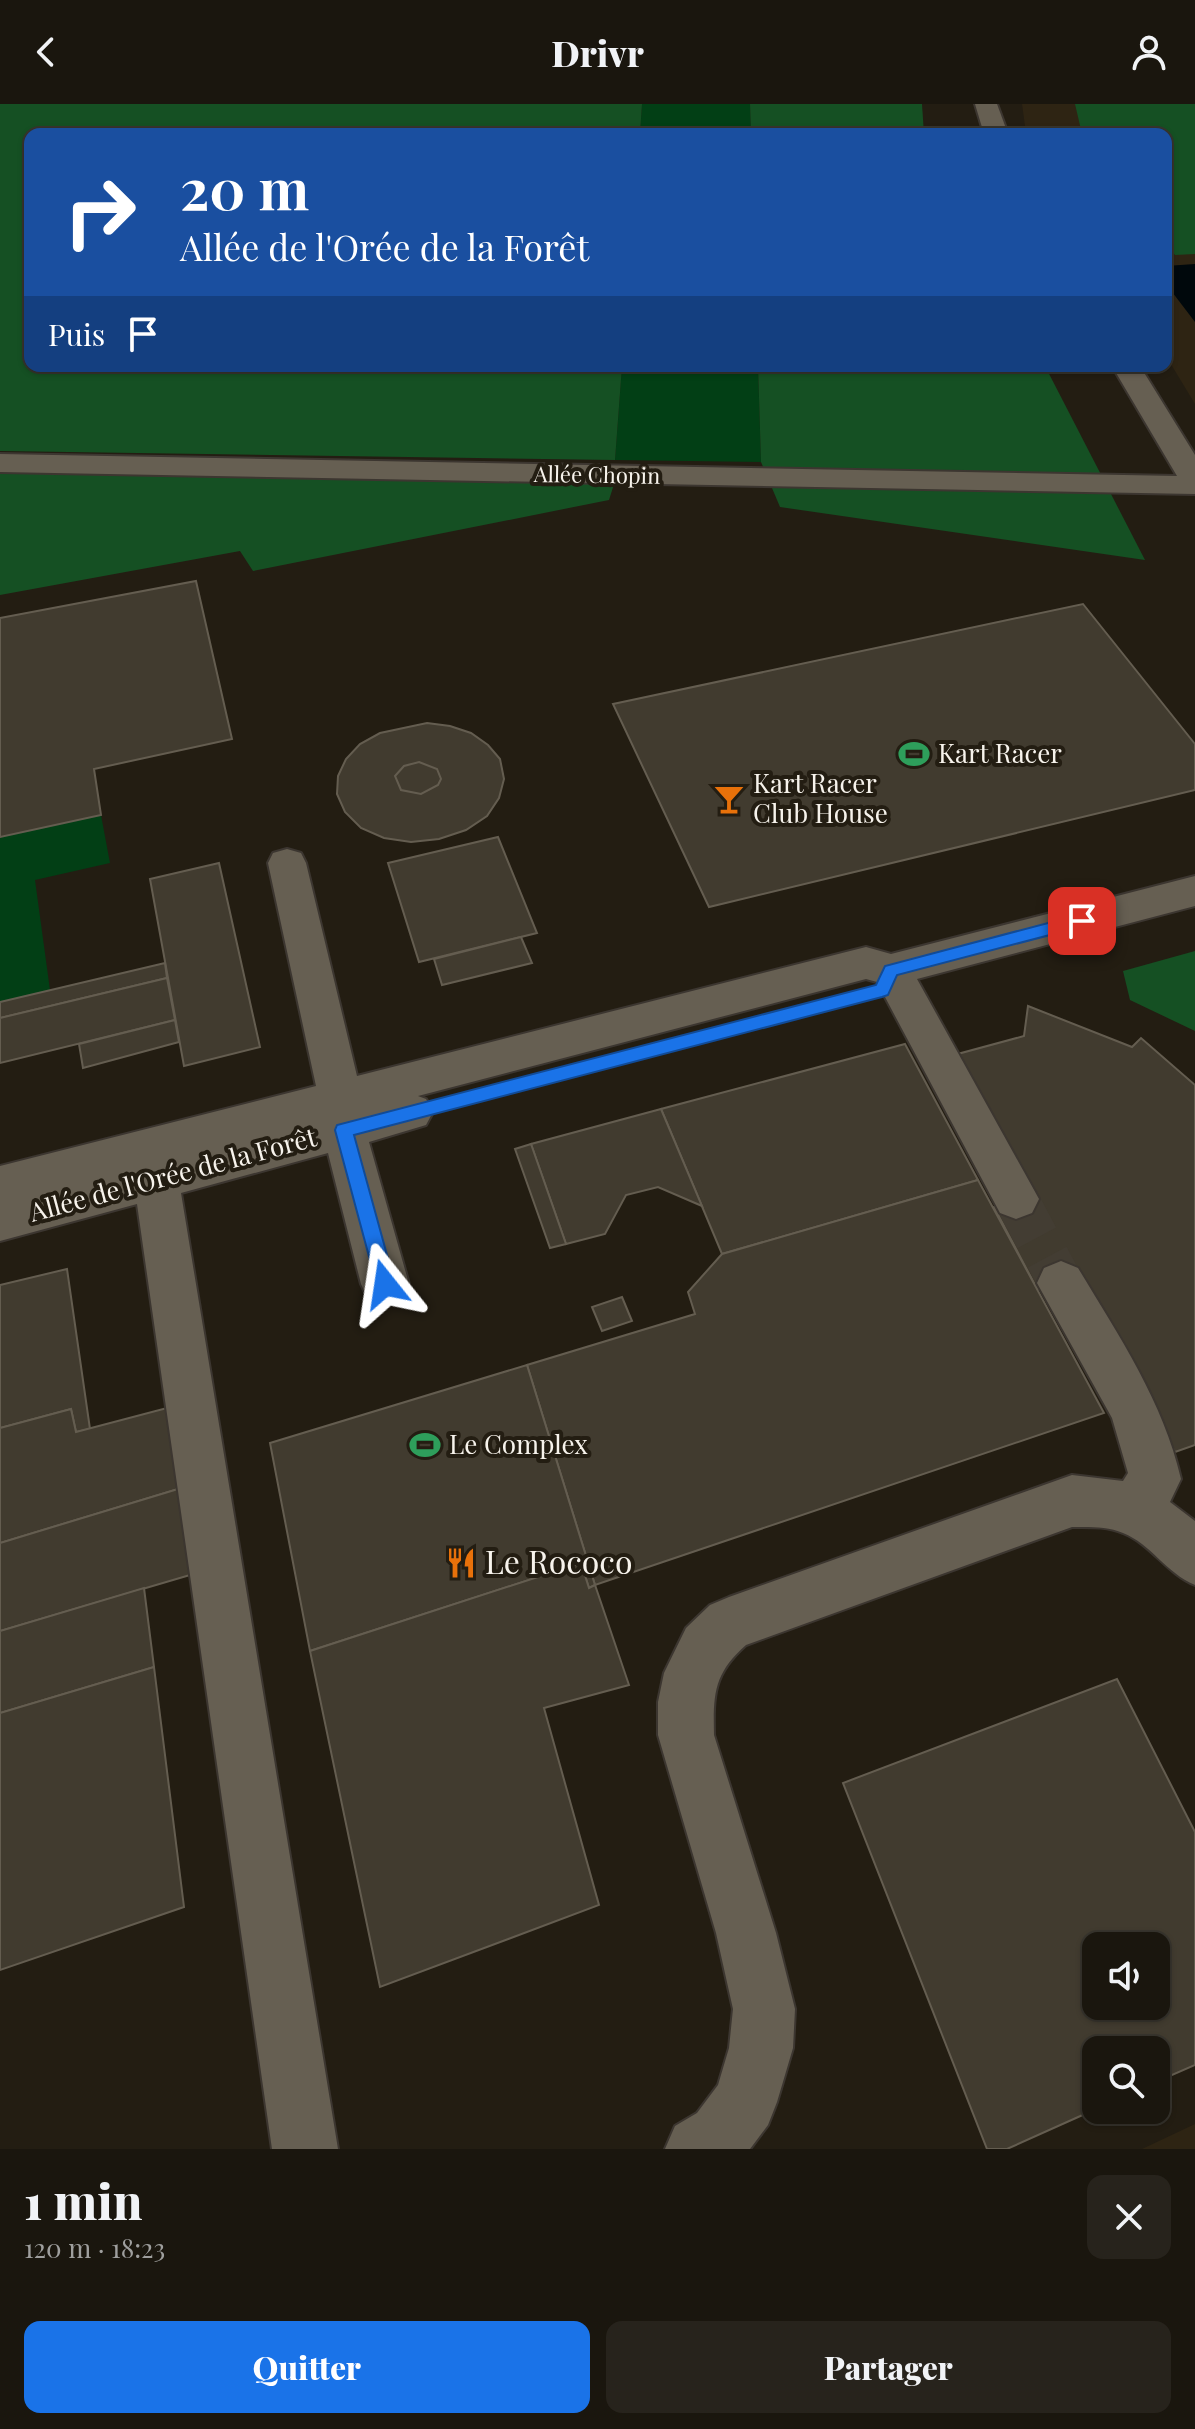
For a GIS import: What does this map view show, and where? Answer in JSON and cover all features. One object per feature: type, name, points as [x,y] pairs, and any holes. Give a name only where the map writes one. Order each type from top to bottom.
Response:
[{"type":"street","points":[[986,104],[994,128]]},
{"type":"street","points":[[1130,372],[1195,483]]},
{"type":"street","name":"Allée Chopin","points":[[0,463],[1195,483]]},
{"type":"street","points":[[287,863],[342,1115],[385,1284]]},
{"type":"street","name":"Allée de l'Orée de la Forêt","points":[[0,1186],[342,1115],[882,990],[891,970],[1195,891]]},
{"type":"street","points":[[891,970],[1016,1199]]},
{"type":"street","name":"Allée de l'Orée de la Forêt","points":[[0,1221],[156,1179],[342,1115]]},
{"type":"street","points":[[156,1179],[305,2149]]},
{"type":"street","points":[[1061,1283],[1139,1421],[1150,1449],[1155,1479],[1134,1509]]},
{"type":"street","points":[[698,2149],[720,2136],[745,2102],[761,2048],[764,2009],[746,1933],[686,1735],[684,1702],[690,1674],[708,1640],[729,1624],[1072,1501],[1100,1499],[1134,1509],[1168,1530],[1195,1558]]},
{"type":"shaded area","points":[[1022,104],[1195,104],[1195,404],[1172,366],[1172,128],[1025,126]]},
{"type":"shaded area","points":[[1195,264],[1195,322],[1172,292],[1172,266]]},
{"type":"shaded area","points":[[1195,2124],[1195,2149],[1142,2149]]},
{"type":"green space","points":[[0,104],[642,104],[640,128],[24,128],[24,372],[622,372],[615,460],[0,451]]},
{"type":"green space","points":[[642,104],[750,104],[751,128],[640,128]]},
{"type":"green space","points":[[750,104],[922,104],[924,128],[751,128]]},
{"type":"green space","points":[[1075,104],[1195,104],[1195,254],[1175,255],[1172,251],[1172,128],[1081,128]]},
{"type":"green space","points":[[622,372],[758,372],[761,462],[615,460]]},
{"type":"green space","points":[[758,372],[1048,372],[1145,560],[780,507],[761,462]]},
{"type":"green space","points":[[0,469],[615,481],[609,500],[253,571],[240,551],[0,595]]},
{"type":"green space","points":[[101,815],[110,863],[35,880],[50,990],[0,1002],[0,837]]},
{"type":"green space","points":[[1195,951],[1195,1031],[1130,1000],[1123,971]]},
{"type":"building","points":[[196,581],[232,739],[94,769],[101,815],[0,837],[0,618]]},
{"type":"building","points":[[1083,604],[1195,744],[1195,790],[709,907],[613,704]]},
{"type":"building","points":[[427,723],[471,733],[488,745],[500,759],[504,779],[499,798],[487,816],[466,830],[439,839],[411,842],[384,838],[361,828],[345,812],[337,794],[338,776],[346,759],[360,744],[380,733]]},
{"type":"building","points":[[419,762],[437,769],[441,779],[438,785],[421,794],[401,790],[395,776],[404,766]]},
{"type":"building","points":[[498,837],[537,933],[419,962],[388,863]]},
{"type":"building","points":[[219,863],[260,1047],[184,1066],[150,879]]},
{"type":"building","points":[[521,937],[532,963],[442,985],[434,959]]},
{"type":"building","points":[[165,963],[167,978],[0,1018],[0,1002]]},
{"type":"building","points":[[167,978],[175,1020],[0,1063],[0,1018]]},
{"type":"building","points":[[1028,1006],[1132,1047],[1141,1038],[1195,1085],[1195,1445],[1175,1452],[1078,1279],[1037,1289],[994,1207],[1032,1194],[954,1055],[1024,1036]]},
{"type":"building","points":[[175,1020],[179,1042],[83,1068],[79,1044]]},
{"type":"building","points":[[905,1044],[978,1180],[722,1254],[661,1109]]},
{"type":"building","points":[[661,1109],[702,1206],[658,1187],[626,1195],[605,1234],[566,1244],[531,1144]]},
{"type":"building","points":[[531,1144],[566,1244],[550,1248],[515,1149]]},
{"type":"building","points":[[978,1180],[1104,1413],[595,1585],[527,1365],[695,1314],[688,1292],[722,1254]]},
{"type":"building","points":[[67,1269],[90,1429],[76,1432],[71,1409],[0,1428],[0,1285]]},
{"type":"building","points":[[622,1297],[632,1321],[602,1331],[592,1307]]},
{"type":"building","points":[[527,1365],[595,1585],[589,1588],[581,1563],[310,1651],[270,1443]]},
{"type":"building","points":[[167,1408],[178,1489],[0,1543],[0,1428],[71,1409],[76,1432]]},
{"type":"building","points":[[178,1489],[190,1575],[0,1631],[0,1543]]},
{"type":"building","points":[[581,1563],[589,1588],[595,1585],[629,1685],[544,1708],[599,1905],[380,1987],[310,1651]]},
{"type":"building","points":[[144,1588],[154,1667],[0,1713],[0,1631]]},
{"type":"building","points":[[154,1667],[184,1907],[0,1970],[0,1713]]},
{"type":"building","points":[[1117,1679],[1195,1832],[1195,2065],[1170,2076],[1170,2036],[1082,2036],[1082,2115],[1007,2149],[987,2149],[843,1783]]},
{"type":"tunnel","points":[[1016,1199],[1061,1283]]},
{"type":"place","name":"Kart Racer","points":[[914,754]]},
{"type":"place","name":"Kart Racer Club House","points":[[729,799]]},
{"type":"place","name":"Le Complex","points":[[425,1445]]},
{"type":"place","name":"Le Rococo","points":[[461,1563]]},
{"type":"route","points":[[385,1284],[344,1130],[882,990],[891,970],[1082,921]]}]
